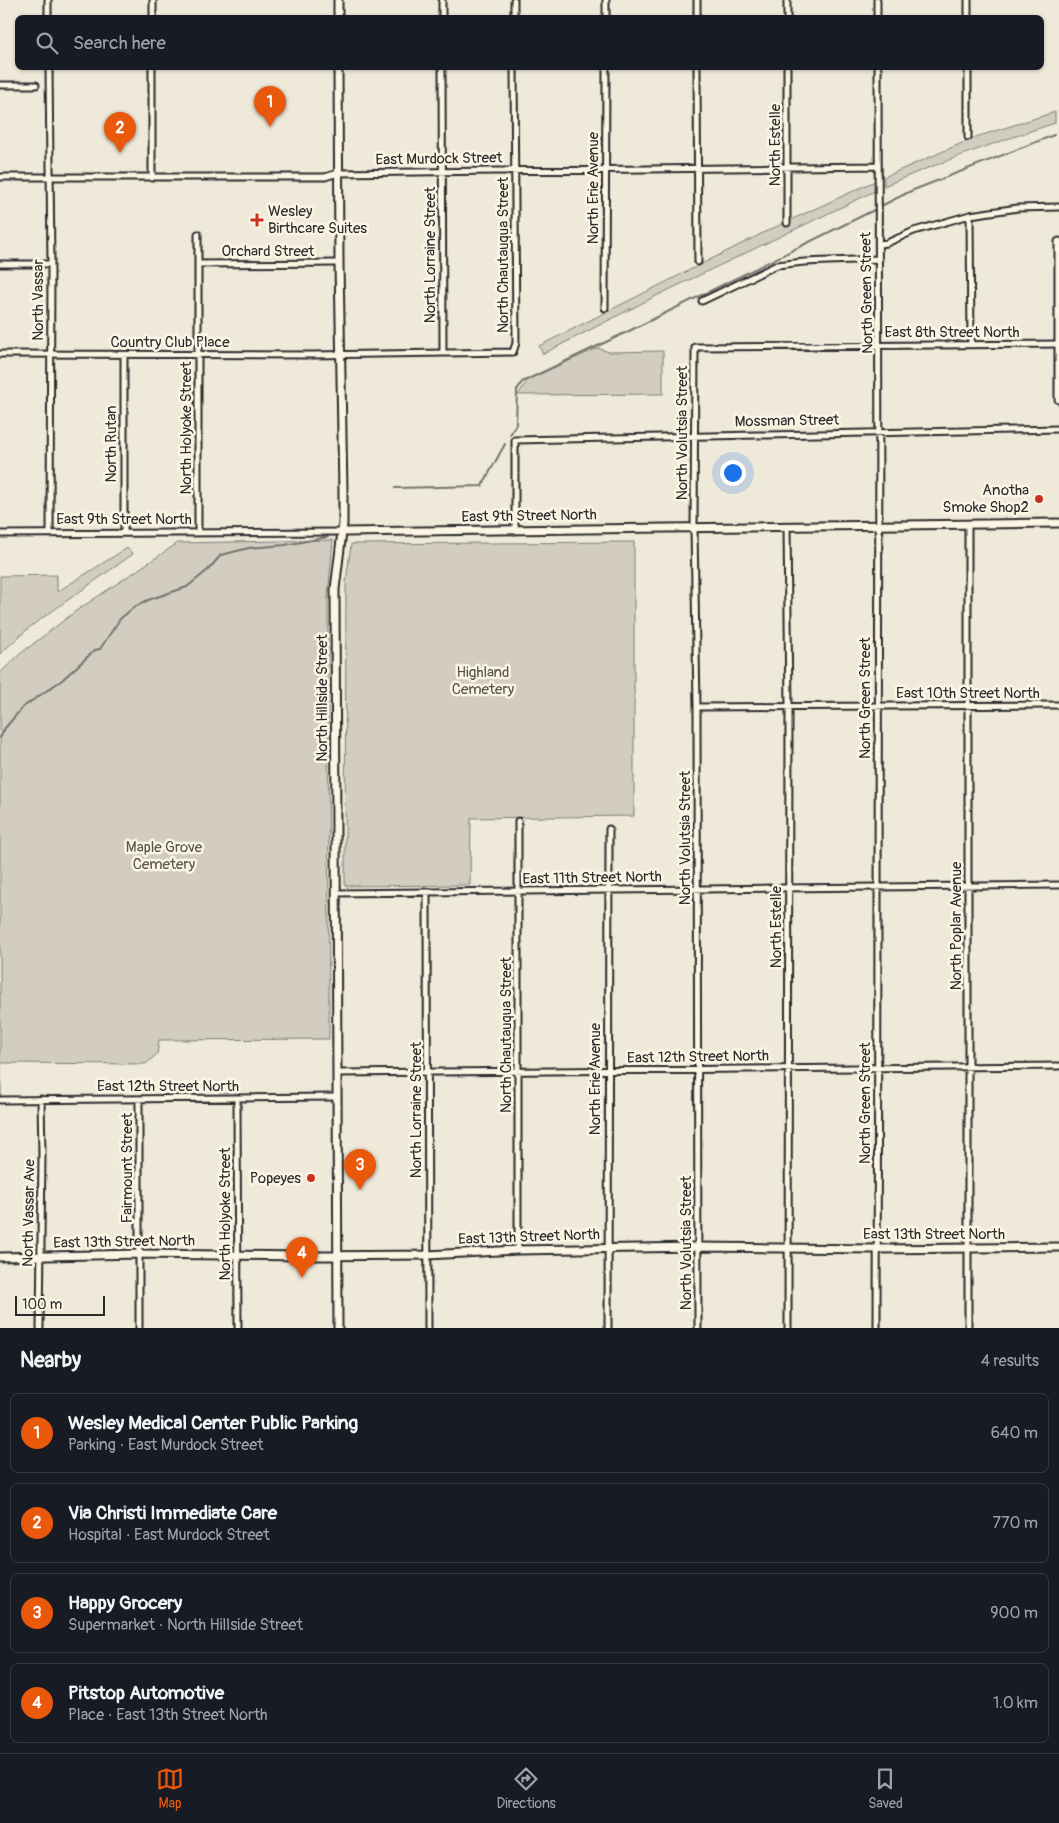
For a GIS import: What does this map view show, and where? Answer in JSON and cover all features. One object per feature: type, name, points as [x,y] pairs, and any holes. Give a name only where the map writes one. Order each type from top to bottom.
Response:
[{"type":"main road","points":[[338,0],[338,15]]},
{"type":"main road","name":"North Hillside Street","points":[[338,70],[340,354],[344,493],[336,589],[338,1328]]},
{"type":"main road","points":[[1059,242],[1059,399]]},
{"type":"main road","name":"East 9th Street North","points":[[342,532],[1059,523]]},
{"type":"main road","name":"East 13th Street North","points":[[0,1257],[140,1254],[237,1256],[428,1255],[518,1250],[698,1247],[878,1249],[1059,1247]]},
{"type":"street","points":[[48,0],[48,15]]},
{"type":"street","points":[[152,0],[152,15]]},
{"type":"street","points":[[442,0],[442,15]]},
{"type":"street","points":[[514,0],[514,15]]},
{"type":"street","points":[[606,0],[606,15]]},
{"type":"street","points":[[697,0],[697,15]]},
{"type":"street","points":[[787,0],[787,15]]},
{"type":"street","points":[[877,0],[877,15]]},
{"type":"street","points":[[968,0],[968,15]]},
{"type":"street","name":"North Vassar","points":[[49,70],[51,264],[50,534]]},
{"type":"street","points":[[152,70],[152,178]]},
{"type":"street","name":"North Lorraine Street","points":[[442,70],[443,353]]},
{"type":"street","name":"North Chautauqua Street","points":[[443,353],[513,352],[516,342],[514,70]]},
{"type":"street","name":"North Erie Avenue","points":[[606,70],[606,308]]},
{"type":"street","points":[[697,70],[698,262]]},
{"type":"street","name":"North Estelle","points":[[787,70],[787,223]]},
{"type":"street","name":"North Green Street","points":[[877,1328],[880,432],[878,70]]},
{"type":"street","points":[[968,70],[968,137]]},
{"type":"street","points":[[0,85],[36,85]]},
{"type":"street","name":"East Murdock Street","points":[[0,177],[325,177],[338,173],[878,166]]},
{"type":"street","points":[[878,244],[887,243],[914,231],[970,215],[1018,208],[1059,207]]},
{"type":"street","points":[[970,215],[971,344]]},
{"type":"street","name":"North Holyoke Street","points":[[198,234],[198,533]]},
{"type":"street","points":[[702,301],[777,265],[804,262],[879,260]]},
{"type":"street","name":"Orchard Street","points":[[198,264],[339,262]]},
{"type":"street","points":[[0,264],[51,264]]},
{"type":"street","name":"East 8th Street North","points":[[695,347],[1059,344]]},
{"type":"street","name":"North Volutsia Street","points":[[695,347],[694,528],[697,707],[698,1328]]},
{"type":"street","points":[[340,354],[443,353]]},
{"type":"street","name":"Country Club Place","points":[[0,354],[340,354]]},
{"type":"street","name":"North Rutan","points":[[124,355],[124,533]]},
{"type":"street","name":"Mossman Street","points":[[515,531],[515,440],[1059,429]]},
{"type":"street","name":"North Poplar Avenue","points":[[968,524],[968,1328]]},
{"type":"street","name":"North Estelle","points":[[787,526],[789,707],[788,1328]]},
{"type":"street","name":"East 9th Street North","points":[[0,534],[342,532]]},
{"type":"street","name":"East 10th Street North","points":[[697,707],[1059,705]]},
{"type":"street","name":"North Chautauqua Street","points":[[518,821],[518,1250]]},
{"type":"street","name":"North Erie Avenue","points":[[608,1328],[609,829]]},
{"type":"street","name":"East 11th Street North","points":[[336,894],[1059,885]]},
{"type":"street","name":"North Lorraine Street","points":[[427,893],[428,1328]]},
{"type":"street","name":"East 12th Street North","points":[[336,1073],[1059,1066]]},
{"type":"street","name":"East 12th Street North","points":[[0,1100],[337,1097]]},
{"type":"street","name":"North Vassar Ave","points":[[40,1328],[41,1099]]},
{"type":"street","name":"Fairmount Street","points":[[139,1099],[139,1328]]},
{"type":"street","name":"North Holyoke Street","points":[[237,1099],[238,1328]]},
{"type":"green space","points":[[1055,112],[1055,123],[969,153],[884,186],[884,177],[976,137]]},
{"type":"green space","points":[[875,181],[875,191],[658,295],[543,354],[539,346],[769,230]]},
{"type":"green space","points":[[598,348],[609,352],[663,351],[663,394],[518,395],[528,379]]},
{"type":"green space","name":"Maple Grove Cemetery","points":[[333,540],[328,596],[329,1039],[159,1040],[157,1054],[146,1064],[1,1063],[0,1095],[0,673],[20,654],[76,611],[178,543]]},
{"type":"green space","name":"Highland Cemetery","points":[[634,542],[634,816],[471,818],[470,885],[345,886],[346,582],[351,544]]},
{"type":"green space","points":[[127,548],[133,554],[31,626],[0,654],[0,576],[57,575],[57,592]]},
{"type":"waterway","points":[[883,205],[911,191],[1054,135]]},
{"type":"waterway","points":[[510,435],[516,424],[517,390],[522,382],[874,210]]},
{"type":"waterway","points":[[395,488],[482,486],[505,444]]},
{"type":"waterway","points":[[0,738],[5,728],[23,707],[62,680],[95,650],[100,649],[120,619],[133,608],[148,600],[187,587],[208,570],[221,555],[249,548],[285,545],[328,537]]},
{"type":"place","name":"Wesley Medical Center Public Parking","points":[[270,127]]},
{"type":"place","name":"Via Christi Immediate Care","points":[[120,153]]},
{"type":"place","name":"Wesley Birthcare Suites","points":[[257,220]]},
{"type":"place","name":"Anotha Smoke Shop2","points":[[1039,499]]},
{"type":"place","name":"Popeyes","points":[[311,1178]]},
{"type":"place","name":"Happy Grocery","points":[[360,1190]]},
{"type":"place","name":"Pitstop Automotive","points":[[302,1278]]}]
